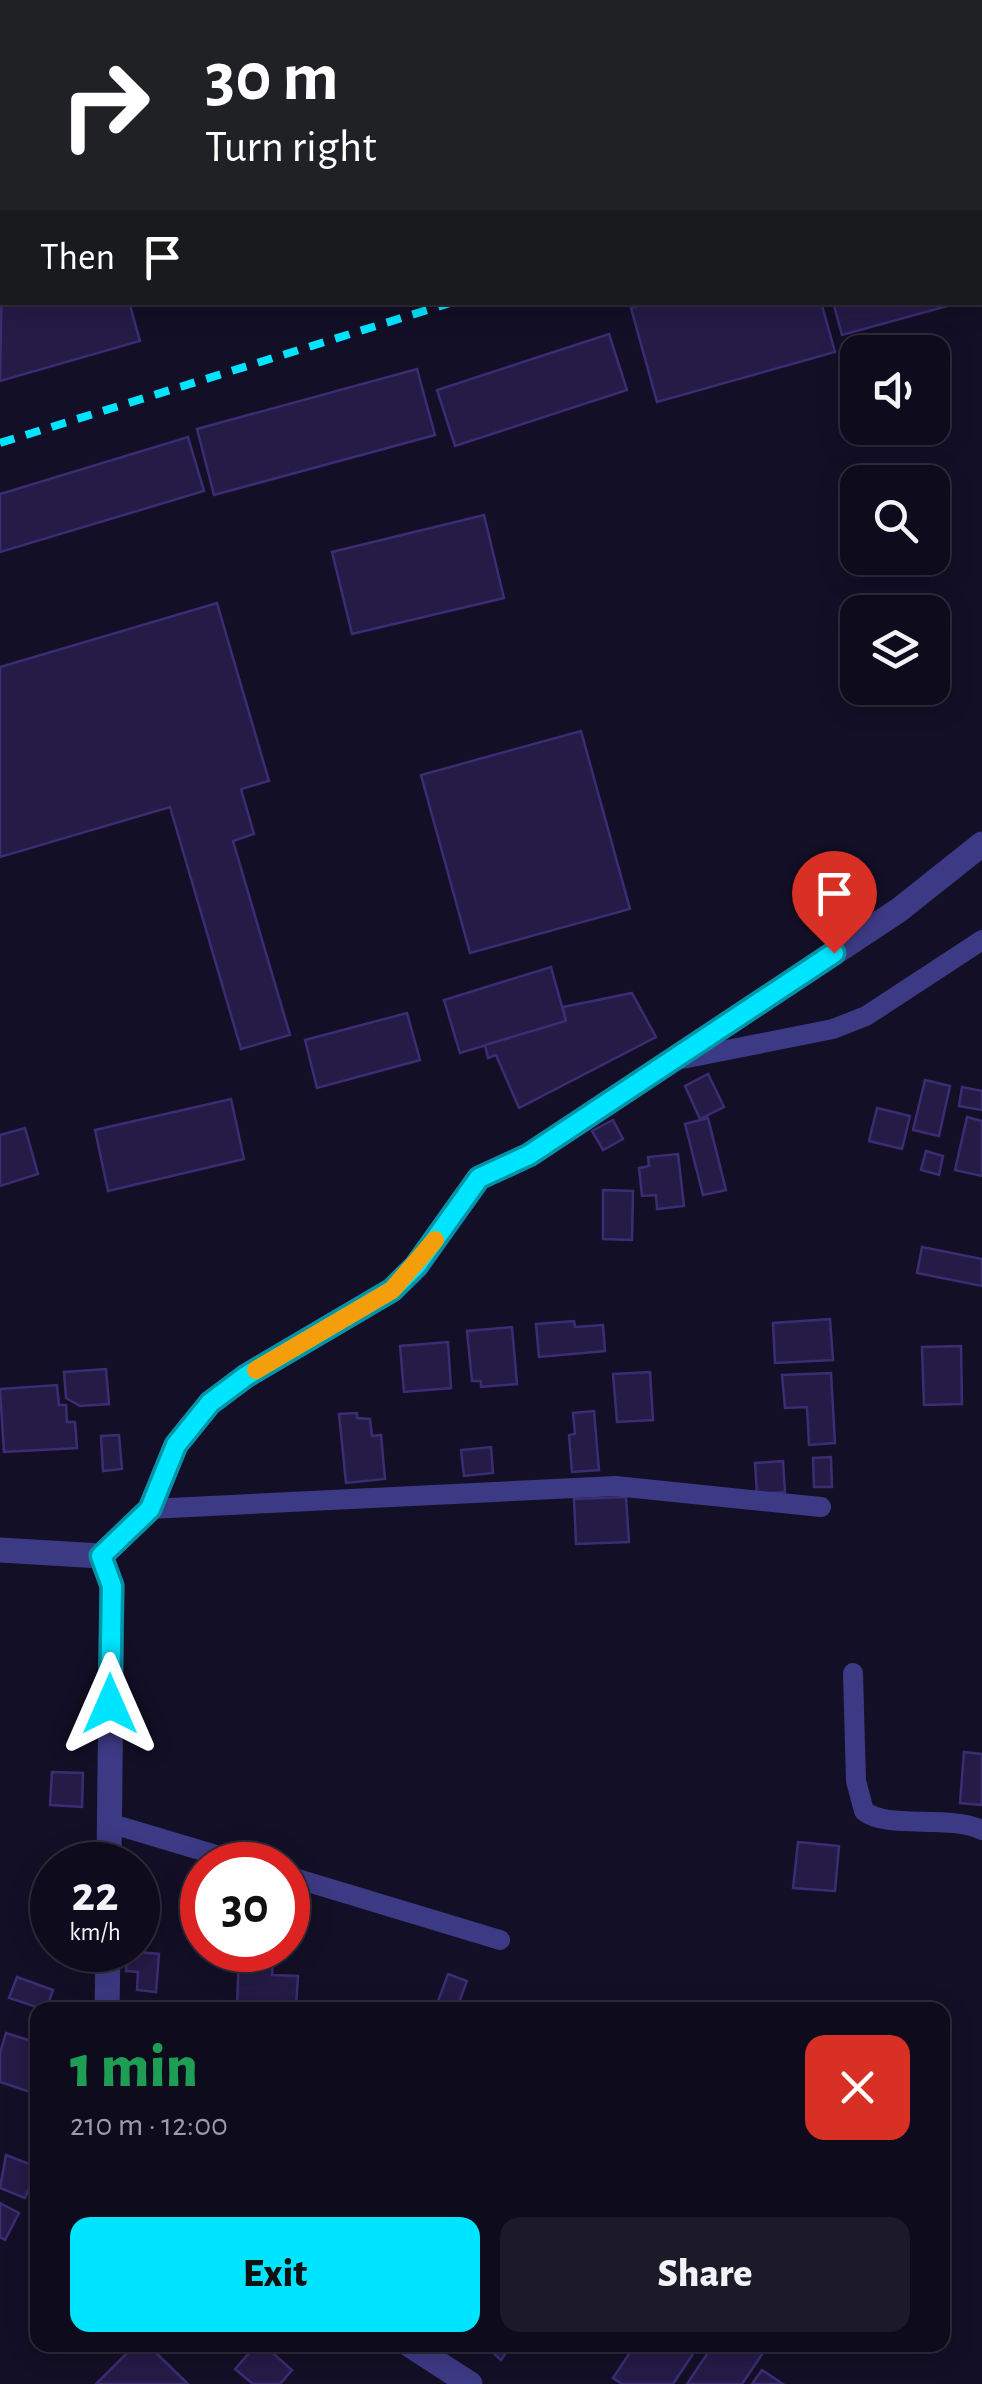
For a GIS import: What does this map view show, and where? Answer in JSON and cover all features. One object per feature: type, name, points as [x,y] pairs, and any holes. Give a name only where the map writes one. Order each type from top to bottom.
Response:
[{"type":"street","points":[[0,1550],[101,1556],[150,1509],[176,1445],[210,1403],[406,1278],[479,1178],[529,1155],[899,910],[982,844]]},
{"type":"street","points":[[101,1556],[112,1586],[110,1842]]},
{"type":"street","points":[[107,2002],[108,1972]]},
{"type":"street","points":[[421,2352],[470,2384]]},
{"type":"lane","points":[[670,1062],[832,1029],[866,1016],[982,940]]},
{"type":"lane","points":[[150,1509],[615,1486],[822,1507]]},
{"type":"lane","points":[[854,1674],[856,1781],[864,1811],[880,1819],[952,1820],[982,1830]]},
{"type":"lane","points":[[110,1823],[180,1844]]},
{"type":"lane","points":[[310,1883],[500,1940]]},
{"type":"building","points":[[1,305],[130,305],[140,341],[0,381]]},
{"type":"building","points":[[822,305],[835,352],[657,402],[631,308]]},
{"type":"building","points":[[834,305],[951,305],[842,335]]},
{"type":"building","points":[[609,334],[627,390],[455,446],[437,390]]},
{"type":"building","points":[[417,369],[435,435],[214,495],[197,429]]},
{"type":"building","points":[[188,437],[204,491],[0,552],[0,494]]},
{"type":"building","points":[[484,515],[504,598],[352,634],[332,552]]},
{"type":"building","points":[[217,603],[269,781],[241,789],[254,834],[233,841],[290,1035],[241,1049],[170,807],[0,857],[0,667]]},
{"type":"building","points":[[581,731],[630,909],[470,953],[421,775]]},
{"type":"building","points":[[551,967],[566,1021],[460,1053],[444,1000]]},
{"type":"building","points":[[632,993],[656,1037],[519,1108],[496,1055],[488,1058],[485,1045],[566,1021],[563,1007]]},
{"type":"building","points":[[407,1013],[420,1060],[317,1088],[305,1040]]},
{"type":"building","points":[[708,1074],[724,1107],[700,1119],[685,1086]]},
{"type":"building","points":[[925,1080],[950,1086],[939,1136],[913,1130]]},
{"type":"building","points":[[962,1087],[982,1091],[982,1110],[959,1106]]},
{"type":"building","points":[[231,1099],[244,1159],[108,1191],[95,1130]]},
{"type":"building","points":[[877,1108],[910,1116],[902,1149],[869,1141]]},
{"type":"building","points":[[967,1117],[982,1121],[982,1176],[955,1170]]},
{"type":"building","points":[[708,1118],[726,1190],[703,1195],[685,1124]]},
{"type":"building","points":[[613,1120],[623,1139],[603,1150],[592,1131]]},
{"type":"building","points":[[25,1128],[38,1174],[0,1186],[0,1135]]},
{"type":"building","points":[[926,1151],[943,1156],[939,1175],[921,1170]]},
{"type":"building","points":[[678,1154],[684,1206],[657,1209],[656,1195],[642,1196],[639,1168],[649,1166],[648,1157]]},
{"type":"building","points":[[603,1190],[633,1191],[632,1240],[603,1239]]},
{"type":"building","points":[[922,1247],[982,1259],[982,1286],[917,1273]]},
{"type":"building","points":[[830,1319],[833,1360],[775,1363],[773,1323]]},
{"type":"building","points":[[574,1321],[575,1327],[603,1325],[605,1351],[539,1357],[536,1324]]},
{"type":"building","points":[[512,1327],[517,1384],[481,1387],[481,1381],[472,1381],[467,1331]]},
{"type":"building","points":[[448,1342],[451,1388],[404,1392],[400,1346]]},
{"type":"building","points":[[961,1346],[962,1404],[924,1405],[922,1347]]},
{"type":"building","points":[[106,1369],[109,1404],[80,1406],[66,1398],[64,1372]]},
{"type":"building","points":[[650,1372],[653,1420],[617,1422],[613,1374]]},
{"type":"building","points":[[831,1373],[835,1443],[809,1445],[807,1407],[785,1408],[782,1375]]},
{"type":"building","points":[[57,1385],[59,1405],[66,1405],[67,1422],[75,1422],[77,1448],[4,1452],[0,1389]]},
{"type":"building","points":[[594,1411],[599,1470],[572,1472],[569,1435],[575,1434],[573,1413]]},
{"type":"building","points":[[357,1413],[357,1418],[370,1419],[372,1436],[381,1435],[385,1479],[346,1483],[339,1414]]},
{"type":"building","points":[[119,1435],[122,1469],[103,1471],[101,1436]]},
{"type":"building","points":[[491,1447],[493,1473],[464,1476],[461,1450]]},
{"type":"building","points":[[831,1457],[832,1487],[814,1487],[813,1458]]},
{"type":"building","points":[[783,1461],[785,1492],[757,1494],[755,1463]]},
{"type":"building","points":[[626,1497],[629,1542],[576,1544],[574,1499]]},
{"type":"building","points":[[964,1752],[982,1754],[982,1805],[960,1803]]},
{"type":"building","points":[[52,1772],[83,1773],[82,1807],[50,1805]]},
{"type":"building","points":[[798,1842],[839,1846],[835,1891],[793,1888]]},
{"type":"building","points":[[138,1972],[158,1972],[156,1992],[137,1990]]},
{"type":"building","points":[[238,1972],[298,1976],[296,2002],[237,2002]]},
{"type":"building","points":[[448,1974],[467,1981],[459,2002],[438,2002]]},
{"type":"building","points":[[17,1977],[53,1990],[49,2002],[30,2005],[9,1998]]},
{"type":"building","points":[[6,2033],[30,2040],[30,2092],[0,2082],[0,2053]]},
{"type":"building","points":[[6,2155],[30,2164],[30,2185],[25,2198],[0,2188]]},
{"type":"building","points":[[0,2203],[19,2213],[5,2240],[0,2237]]},
{"type":"building","points":[[128,2352],[155,2352],[188,2384],[96,2384]]},
{"type":"building","points":[[250,2352],[272,2352],[292,2370],[280,2384],[253,2384],[235,2369]]},
{"type":"building","points":[[630,2352],[694,2352],[673,2384],[622,2384],[613,2378]]},
{"type":"building","points":[[708,2352],[763,2353],[742,2384],[687,2384]]},
{"type":"building","points":[[762,2370],[783,2384],[752,2384]]},
{"type":"railway","points":[[0,443],[443,305]]},
{"type":"slow traffic","points":[[256,1370],[392,1290],[435,1240]]},
{"type":"route","points":[[110,1704],[112,1586],[101,1556],[150,1509],[162,1474],[192,1420],[246,1376],[392,1290],[416,1266],[479,1178],[529,1155],[834,953]]}]
